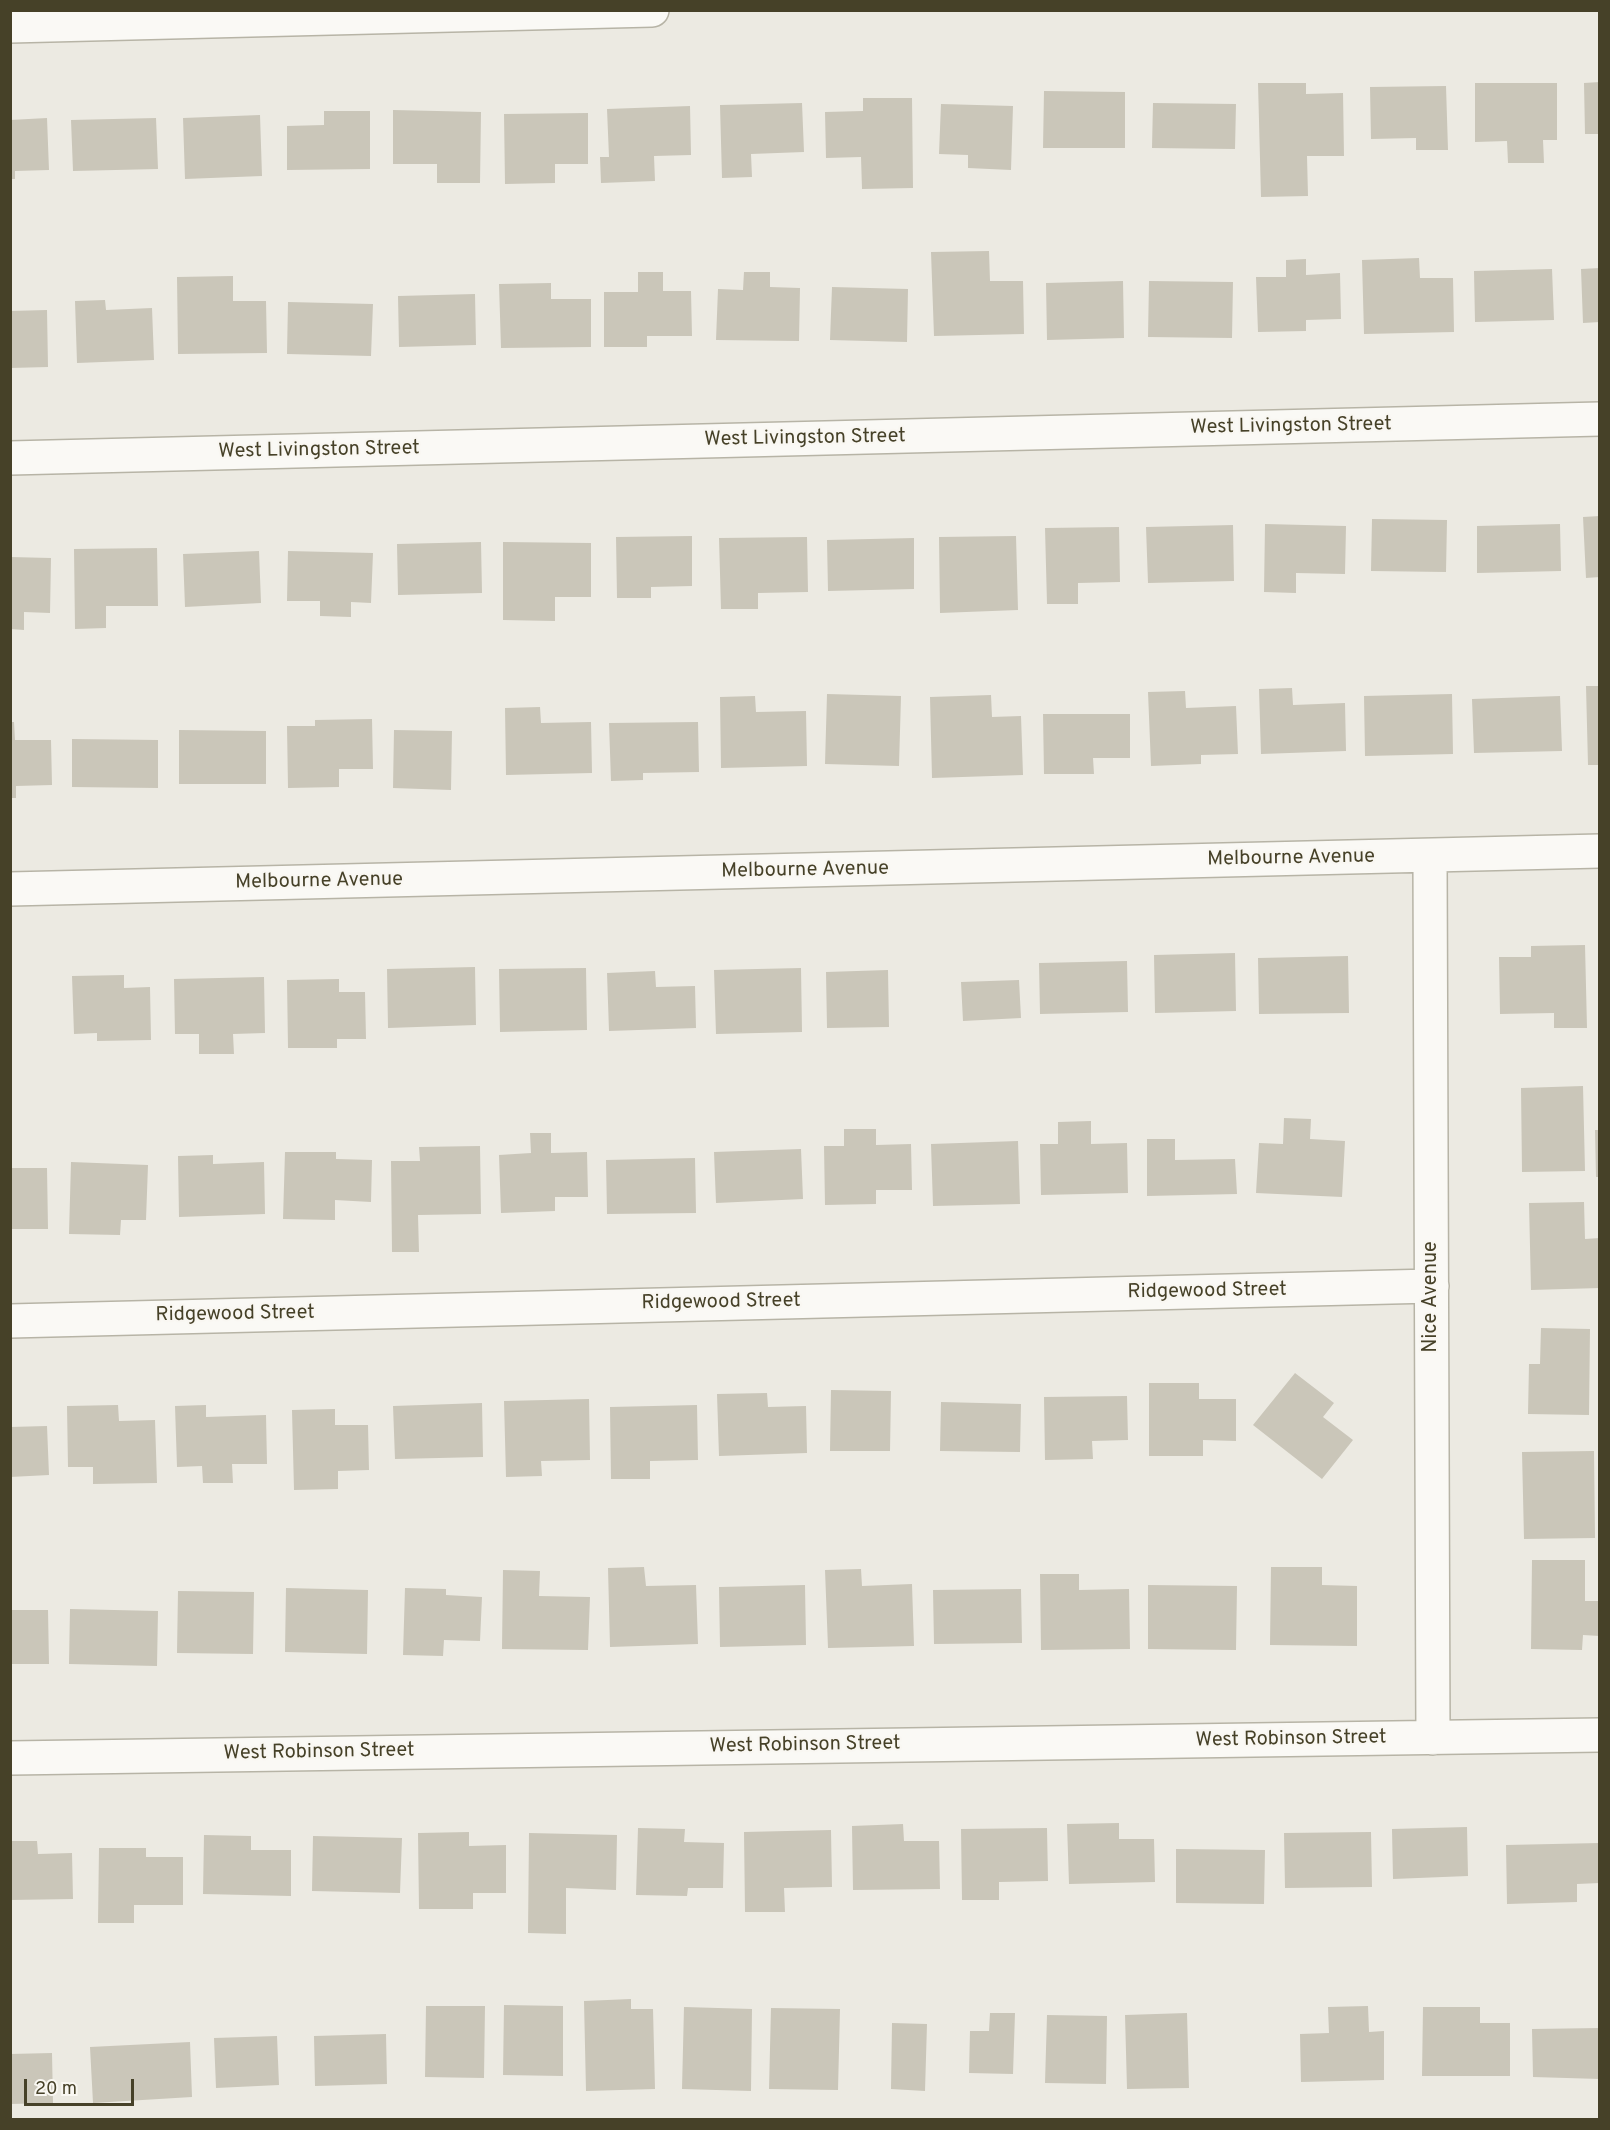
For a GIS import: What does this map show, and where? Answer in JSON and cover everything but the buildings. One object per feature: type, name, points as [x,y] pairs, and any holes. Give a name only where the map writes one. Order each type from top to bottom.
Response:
[{"type":"street","points":[[10,26],[652,10]]},
{"type":"street","name":"West Livingston Street","points":[[10,458],[1599,420]]},
{"type":"street","name":"Melbourne Avenue","points":[[10,889],[1599,851]]},
{"type":"street","name":"Nice Avenue","points":[[1431,856],[1433,1738]]},
{"type":"street","name":"Ridgewood Street","points":[[10,1321],[1432,1286]]},
{"type":"street","name":"West Robinson Street","points":[[10,1758],[1599,1736]]}]
